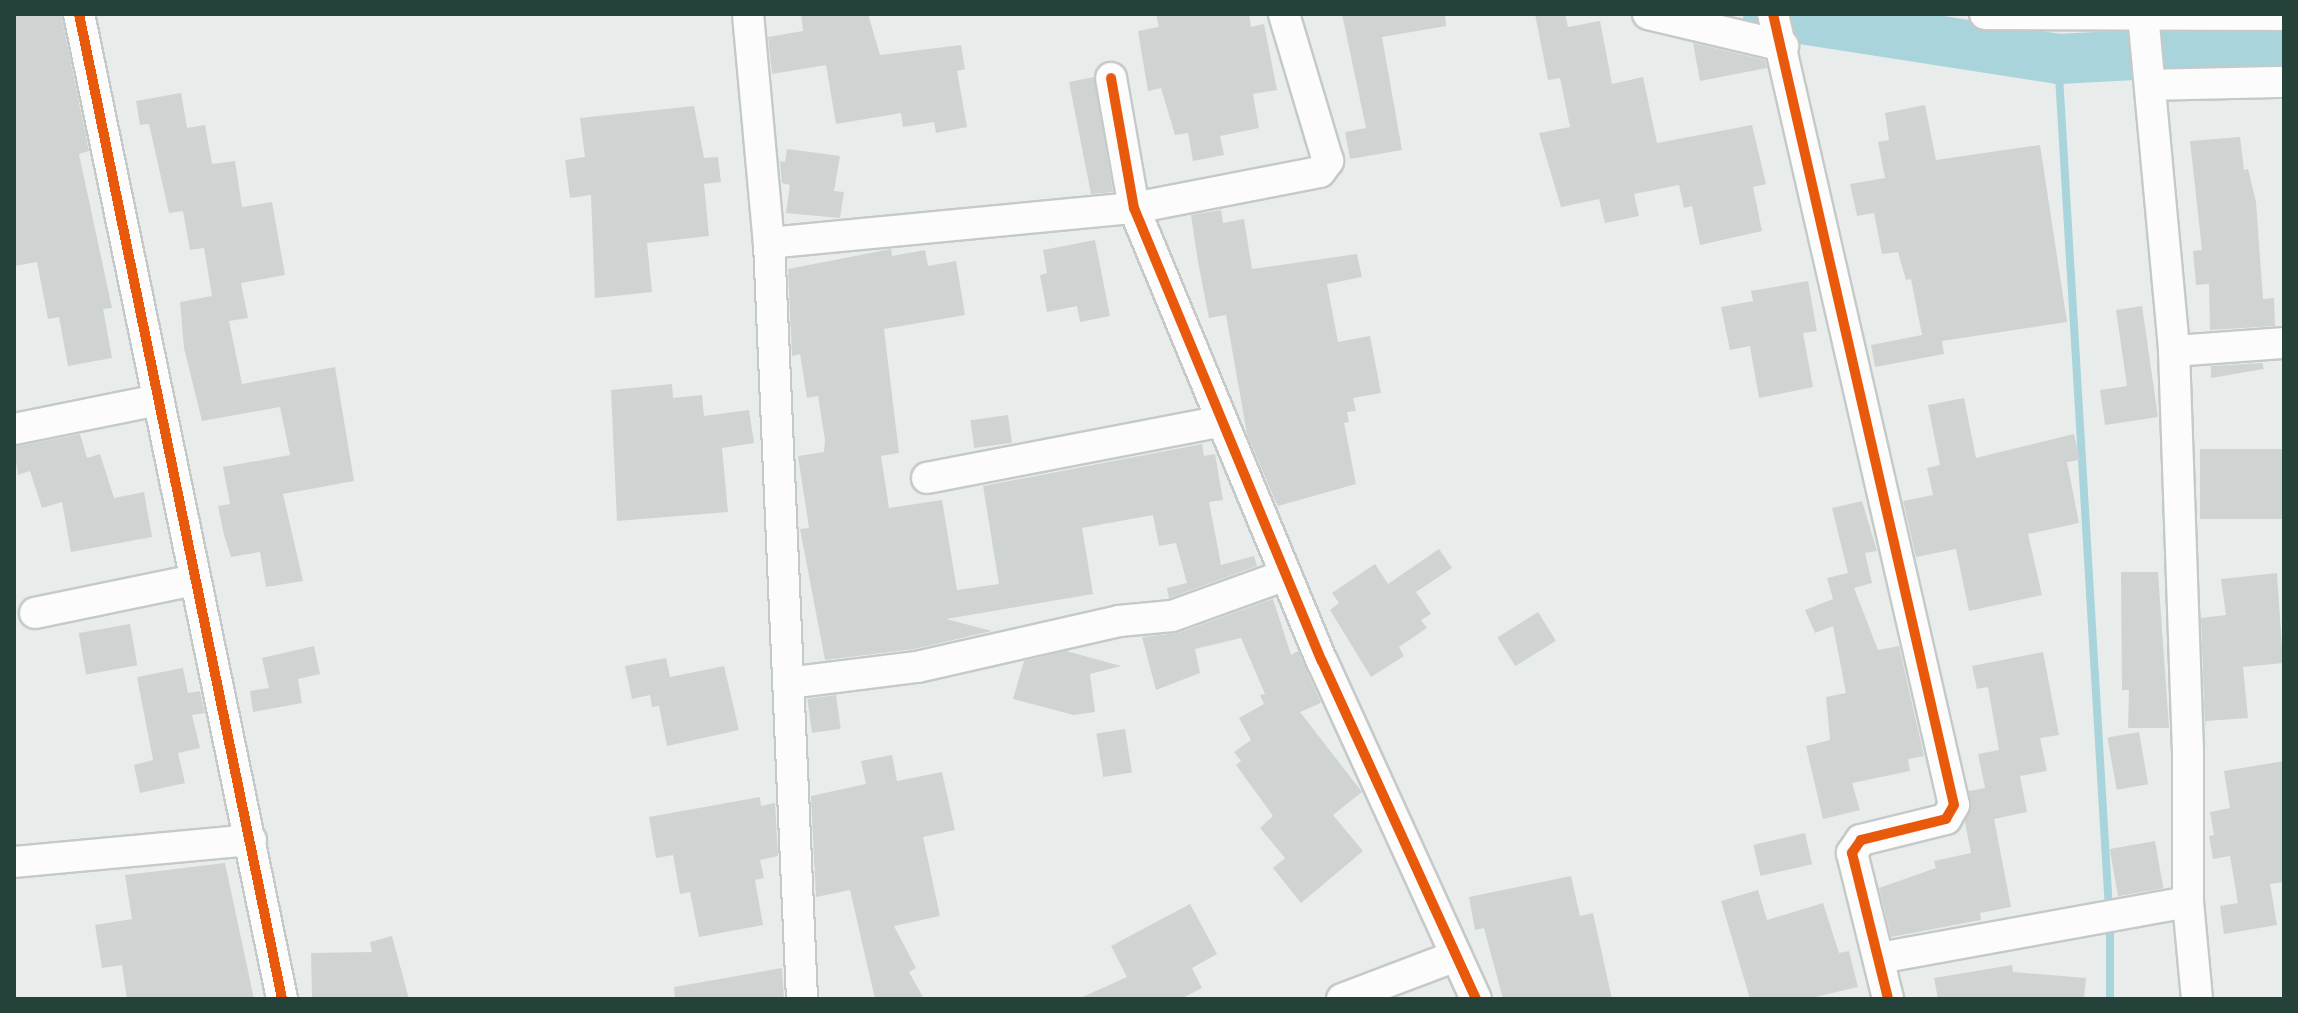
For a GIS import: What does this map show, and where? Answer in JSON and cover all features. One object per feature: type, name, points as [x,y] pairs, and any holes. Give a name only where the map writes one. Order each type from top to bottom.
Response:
[{"type":"street","points":[[79,14],[282,999]]},
{"type":"street","points":[[748,14],[769,243],[802,999]]},
{"type":"street","points":[[769,243],[1134,208],[1326,168],[1284,14]]},
{"type":"street","points":[[1648,14],[1779,34],[1954,805],[1946,819],[1861,840],[1852,853],[1888,999]]},
{"type":"street","points":[[1985,14],[2146,42],[2284,82]]},
{"type":"street","points":[[2146,42],[2284,15]]},
{"type":"street","points":[[2146,42],[2174,351],[2188,750],[2188,902],[2197,999]]},
{"type":"street","points":[[1111,78],[1134,208],[1219,422],[1476,999]]},
{"type":"street","points":[[2174,351],[2284,343]]},
{"type":"street","points":[[14,429],[158,400]]},
{"type":"street","points":[[927,478],[1219,422]]},
{"type":"street","points":[[788,683],[917,667],[1119,621],[1172,616],[1286,575]]},
{"type":"street","points":[[35,613],[194,580]]},
{"type":"street","points":[[14,862],[251,840]]},
{"type":"street","points":[[1879,958],[2188,902]]},
{"type":"street","points":[[1342,999],[1456,956]]},
{"type":"building","points":[[14,14],[61,14],[89,151],[79,154],[112,308],[103,309],[112,358],[68,366],[59,317],[48,319],[37,262],[14,266]]},
{"type":"building","points":[[801,14],[868,14],[880,55],[961,45],[965,69],[957,71],[967,127],[936,133],[934,122],[903,127],[901,113],[836,124],[826,65],[772,74],[768,37],[803,31]]},
{"type":"building","points":[[1156,14],[1249,14],[1251,27],[1264,24],[1277,90],[1253,94],[1259,128],[1220,136],[1224,155],[1193,161],[1188,133],[1175,135],[1161,88],[1148,91],[1138,31],[1159,27]]},
{"type":"building","points":[[1342,14],[1445,14],[1446,26],[1382,37],[1402,150],[1350,159],[1345,132],[1366,128]]},
{"type":"building","points":[[1535,14],[1565,14],[1568,27],[1600,21],[1612,84],[1643,77],[1657,143],[1752,125],[1766,184],[1753,187],[1762,231],[1700,245],[1692,206],[1684,208],[1679,185],[1634,194],[1639,216],[1605,223],[1599,199],[1561,207],[1539,133],[1570,127],[1560,78],[1548,80]]},
{"type":"building","points":[[1693,43],[1765,60],[1767,68],[1700,81]]},
{"type":"building","points":[[1094,77],[1113,192],[1091,194],[1069,82]]},
{"type":"building","points":[[181,93],[187,128],[205,125],[212,164],[235,161],[242,207],[272,202],[285,275],[241,283],[248,318],[229,321],[242,384],[335,367],[354,481],[283,494],[303,581],[266,587],[260,552],[231,557],[224,535],[218,506],[230,504],[223,467],[290,455],[280,407],[202,421],[184,348],[180,302],[212,296],[204,248],[190,250],[183,211],[169,213],[149,124],[140,125],[136,101]]},
{"type":"building","points":[[1925,105],[1936,160],[2040,145],[2067,322],[1942,341],[1944,354],[1875,367],[1871,345],[1922,335],[1911,279],[1906,280],[1898,252],[1882,254],[1874,213],[1857,216],[1850,184],[1885,178],[1878,142],[1889,140],[1885,113]]},
{"type":"building","points":[[694,106],[704,158],[718,157],[721,182],[704,184],[709,236],[647,243],[652,292],[595,298],[591,195],[570,198],[565,160],[585,157],[580,118]]},
{"type":"building","points":[[2240,137],[2244,170],[2248,169],[2256,202],[2263,299],[2274,298],[2275,326],[2210,330],[2209,284],[2196,285],[2193,251],[2202,250],[2190,141]]},
{"type":"building","points":[[787,149],[840,156],[834,191],[844,192],[840,218],[786,213],[790,185],[782,183],[780,161],[785,162]]},
{"type":"building","points":[[1221,210],[1223,223],[1244,219],[1252,269],[1357,254],[1362,277],[1327,284],[1338,342],[1370,336],[1381,393],[1353,398],[1356,411],[1347,412],[1349,422],[1344,423],[1356,484],[1278,506],[1274,498],[1247,434],[1226,315],[1209,318],[1198,262],[1191,215]]},
{"type":"building","points":[[1095,240],[1110,316],[1080,322],[1077,306],[1047,312],[1040,275],[1047,273],[1043,250]]},
{"type":"building","points":[[891,249],[892,256],[925,250],[928,266],[956,261],[965,315],[884,329],[899,453],[881,456],[889,508],[942,500],[957,590],[999,584],[983,486],[1202,444],[1204,456],[1215,454],[1223,500],[1209,502],[1221,565],[1254,556],[1257,566],[1169,598],[1167,588],[1187,583],[1176,543],[1159,546],[1153,515],[1082,528],[1093,594],[946,619],[992,631],[914,649],[825,660],[800,529],[809,528],[798,456],[824,452],[825,440],[818,396],[807,398],[800,354],[792,356],[788,269]]},
{"type":"building","points":[[1808,281],[1817,331],[1803,333],[1813,387],[1759,398],[1750,346],[1730,350],[1721,307],[1753,301],[1751,291]]},
{"type":"building","points":[[2142,306],[2158,417],[2105,425],[2100,390],[2127,386],[2116,310]]},
{"type":"building","points":[[2262,363],[2264,369],[2211,378],[2211,366]]},
{"type":"building","points":[[672,384],[673,398],[702,395],[704,416],[749,410],[754,443],[722,448],[728,512],[617,521],[611,390]]},
{"type":"building","points":[[1964,398],[1976,458],[2074,434],[2080,460],[2067,462],[2079,523],[2028,534],[2042,595],[1969,611],[1956,549],[1916,557],[1903,501],[1933,495],[1927,468],[1940,465],[1928,405]]},
{"type":"building","points":[[1008,415],[1012,443],[974,448],[970,420]]},
{"type":"building","points":[[80,434],[87,458],[100,454],[114,498],[144,492],[152,537],[71,552],[62,502],[42,508],[30,471],[18,475],[14,447]]},
{"type":"building","points":[[2200,449],[2284,449],[2284,519],[2200,519]]},
{"type":"building","points":[[1862,501],[1877,551],[1865,553],[1872,583],[1854,588],[1878,650],[1899,646],[1924,756],[1908,759],[1910,771],[1852,783],[1860,810],[1823,819],[1806,746],[1830,740],[1826,697],[1846,693],[1833,626],[1815,633],[1805,610],[1833,599],[1827,578],[1848,573],[1832,508]]},
{"type":"building","points":[[1439,549],[1452,568],[1416,592],[1431,614],[1421,620],[1427,628],[1399,647],[1404,656],[1371,677],[1330,610],[1339,603],[1332,593],[1375,564],[1388,584]]},
{"type":"building","points":[[2121,572],[2158,572],[2169,728],[2128,728],[2129,690],[2122,690]]},
{"type":"building","points":[[2277,573],[2283,663],[2243,667],[2248,718],[2206,721],[2205,728],[2201,618],[2226,615],[2221,579]]},
{"type":"building","points":[[1273,599],[1291,655],[1298,651],[1321,703],[1300,712],[1362,792],[1333,815],[1363,851],[1301,903],[1273,868],[1285,858],[1260,828],[1273,816],[1236,765],[1241,761],[1234,752],[1251,740],[1239,718],[1264,704],[1260,695],[1265,694],[1241,638],[1195,649],[1200,673],[1156,690],[1142,637],[1178,633]]},
{"type":"building","points":[[1538,612],[1556,641],[1515,666],[1497,637]]},
{"type":"building","points":[[130,624],[137,665],[86,674],[79,633]]},
{"type":"building","points":[[314,646],[320,674],[298,679],[302,703],[253,712],[250,691],[269,688],[262,658]]},
{"type":"building","points":[[1066,651],[1121,666],[1090,674],[1095,712],[1074,715],[1013,699],[1024,661]]},
{"type":"building","points":[[2043,652],[2059,735],[2040,738],[2047,771],[2020,776],[2027,812],[1994,819],[2011,907],[1980,913],[1981,920],[1891,937],[1879,888],[1936,868],[1934,861],[1971,853],[1965,822],[1969,791],[1985,788],[1978,754],[1999,750],[1988,687],[1977,689],[1972,666]]},
{"type":"building","points":[[666,658],[670,677],[724,666],[739,730],[667,746],[659,706],[652,707],[650,695],[632,699],[625,666]]},
{"type":"building","points":[[183,668],[188,693],[200,691],[205,713],[192,715],[200,748],[178,753],[185,783],[140,793],[134,765],[153,760],[137,677]]},
{"type":"building","points":[[836,695],[841,729],[812,733],[807,699]]},
{"type":"building","points":[[1125,729],[1132,772],[1103,777],[1096,734]]},
{"type":"building","points":[[2139,732],[2148,784],[2117,790],[2107,738]]},
{"type":"building","points":[[892,755],[897,781],[942,772],[955,830],[923,837],[940,916],[894,926],[916,968],[909,972],[924,999],[875,999],[850,890],[816,897],[811,796],[866,784],[861,761]]},
{"type":"building","points":[[2284,761],[2284,882],[2270,884],[2277,925],[2224,934],[2220,906],[2238,903],[2230,856],[2213,859],[2209,836],[2214,835],[2210,812],[2230,808],[2224,771]]},
{"type":"building","points":[[760,797],[761,806],[775,803],[778,856],[760,860],[764,878],[755,880],[763,925],[699,937],[690,892],[680,894],[673,855],[656,858],[649,817]]},
{"type":"building","points":[[1805,833],[1812,864],[1761,876],[1753,845]]},
{"type":"building","points":[[2155,841],[2163,888],[2118,896],[2110,849]]},
{"type":"building","points":[[225,863],[254,999],[127,999],[122,965],[102,968],[95,925],[132,919],[125,875]]},
{"type":"building","points":[[1571,876],[1580,916],[1593,913],[1612,999],[1503,999],[1484,928],[1475,930],[1469,897]]},
{"type":"building","points":[[1758,890],[1767,920],[1823,903],[1839,953],[1849,951],[1858,987],[1807,999],[1750,999],[1721,901]]},
{"type":"building","points":[[1190,904],[1217,954],[1192,968],[1202,988],[1181,999],[1078,999],[1127,977],[1111,946]]},
{"type":"building","points":[[392,936],[409,999],[312,999],[311,953],[372,952],[370,942]]},
{"type":"building","points":[[2012,965],[2013,972],[2086,978],[2084,999],[1938,999],[1934,978]]},
{"type":"building","points":[[782,968],[784,999],[675,999],[674,987]]},
{"type":"waterway","points":[[1768,14],[2058,59],[2284,47]]},
{"type":"waterway","points":[[2058,59],[2109,910]]},
{"type":"waterway","points":[[2110,924],[2110,999]]},
{"type":"cycle path","points":[[79,14],[282,999]]},
{"type":"cycle path","points":[[1773,14],[1954,805],[1946,819],[1861,840],[1852,853],[1888,999]]},
{"type":"cycle path","points":[[1111,78],[1134,208],[1322,661],[1476,999]]}]
